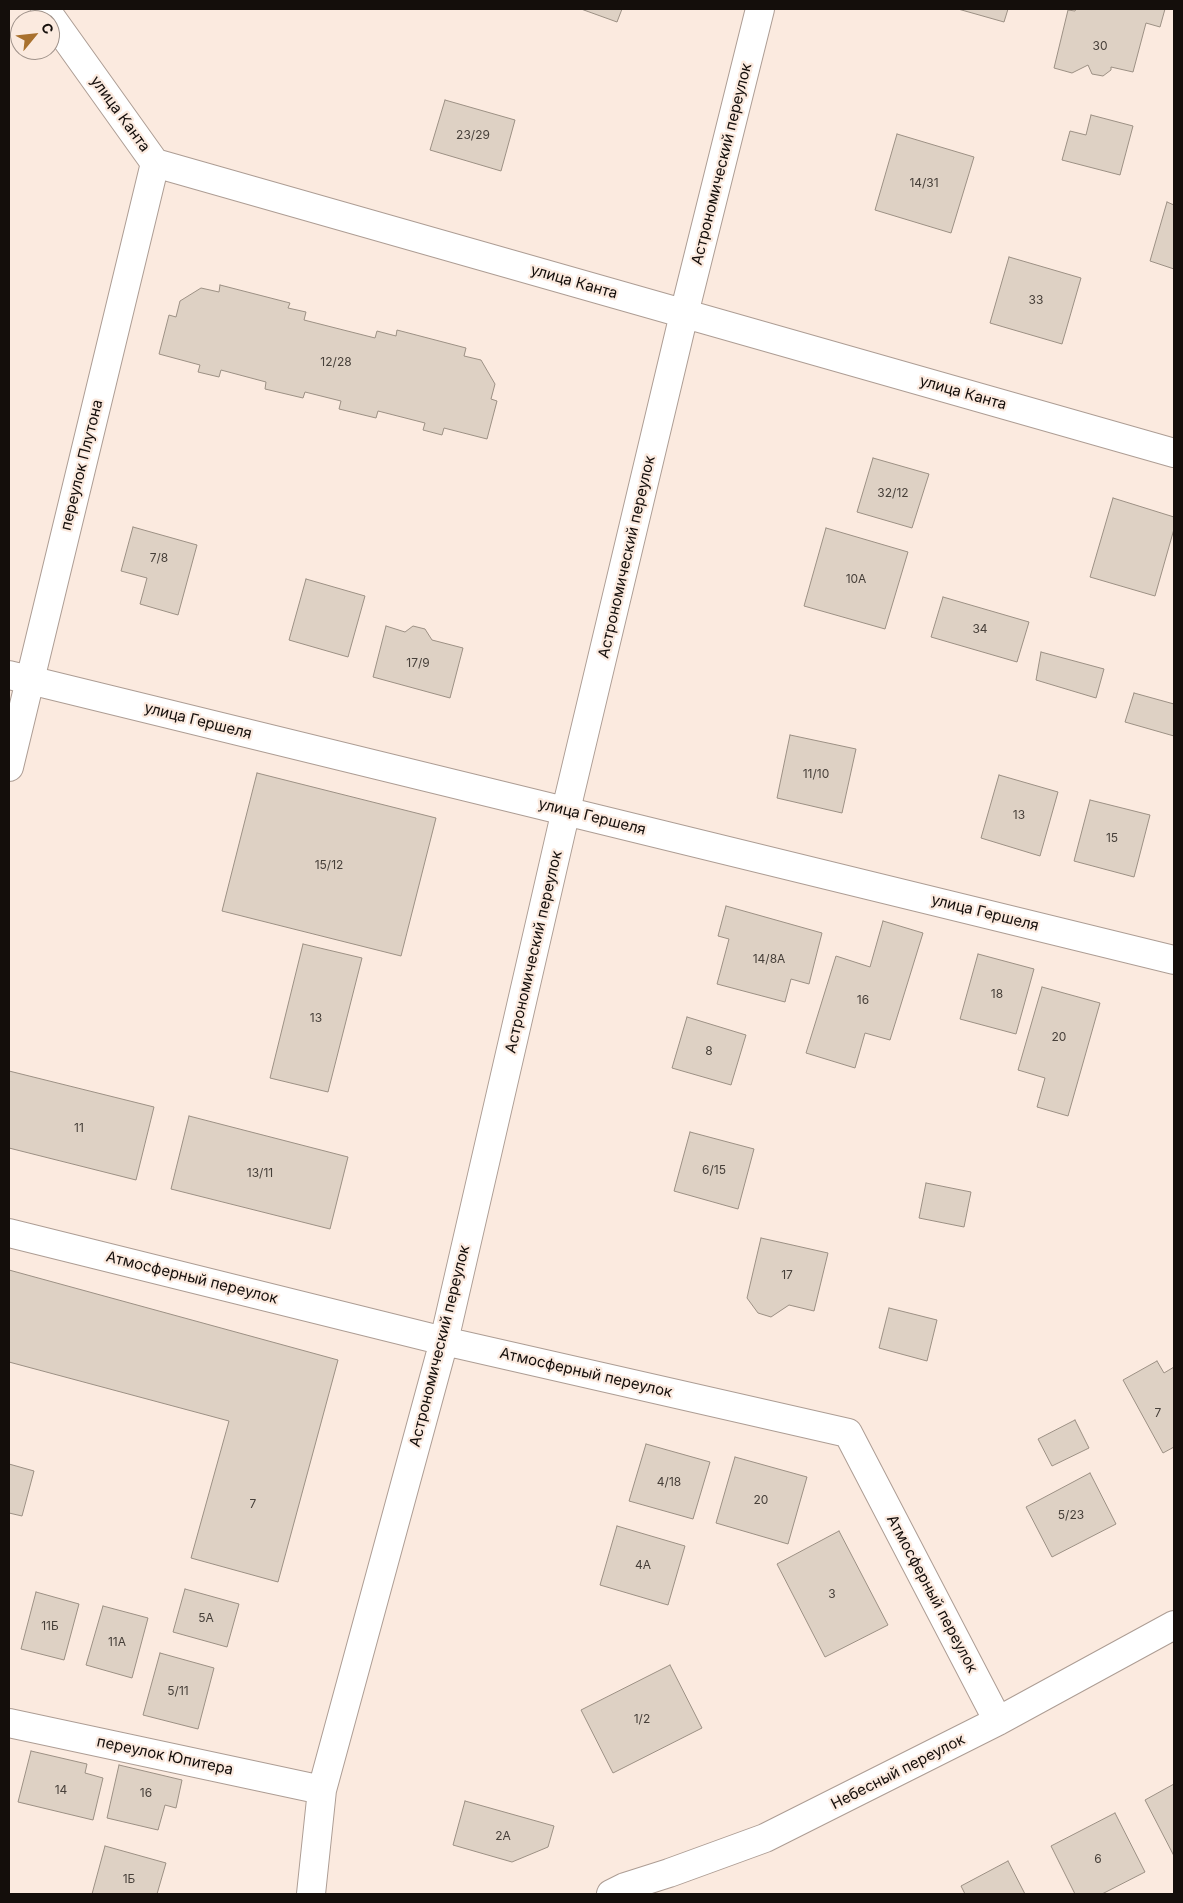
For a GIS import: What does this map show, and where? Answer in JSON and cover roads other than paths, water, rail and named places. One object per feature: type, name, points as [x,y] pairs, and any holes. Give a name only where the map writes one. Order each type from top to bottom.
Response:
[{"type":"street","name":"улица Канта","points":[[45,9],[155,163],[1174,453]]},
{"type":"street","name":"Астрономический переулок","points":[[311,1894],[322,1790],[444,1341],[566,810],[684,314],[760,9]]},
{"type":"street","name":"переулок Плутона","points":[[9,767],[19,677],[155,163]]},
{"type":"street","name":"улица Гершеля","points":[[19,677],[1174,960]]},
{"type":"street","name":"Атмосферный переулок","points":[[9,1233],[444,1341],[848,1433],[998,1721]]},
{"type":"street","name":"Небесный переулок","points":[[611,1894],[625,1887],[765,1838],[998,1721],[1174,1625]]},
{"type":"street","name":"переулок Юпитера","points":[[9,1723],[322,1790]]}]
